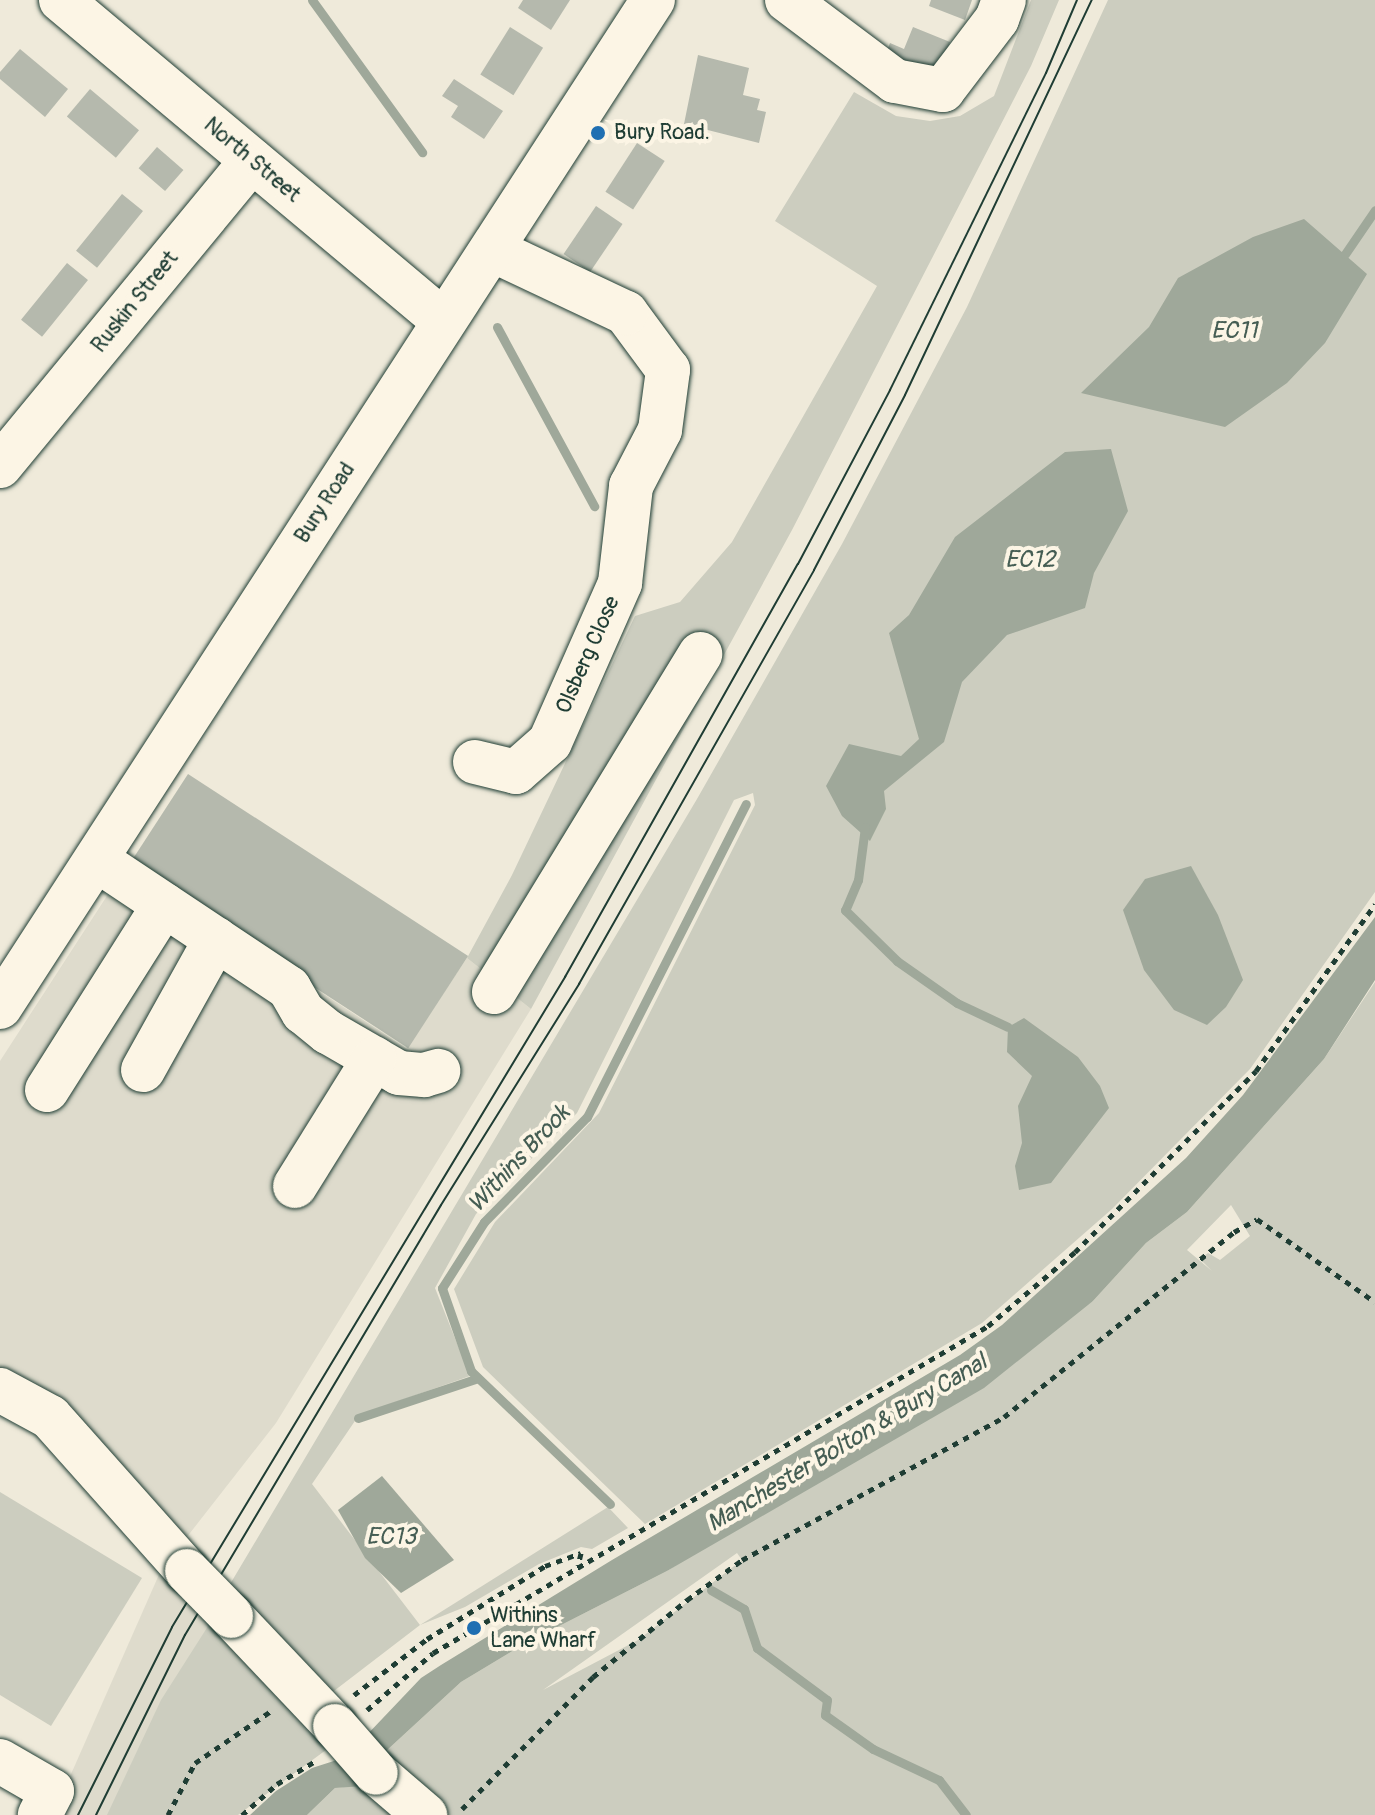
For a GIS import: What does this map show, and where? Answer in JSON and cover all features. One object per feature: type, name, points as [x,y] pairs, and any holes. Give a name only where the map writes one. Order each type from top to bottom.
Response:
[{"type":"street","name":"Bury Road","points":[[0,1007],[653,0]]},
{"type":"street","points":[[787,0],[895,81],[943,90],[997,19],[1004,0]]},
{"type":"street","name":"North Street","points":[[89,8],[252,160],[443,321]]},
{"type":"street","name":"Ruskin Street","points":[[6,446],[252,160]]},
{"type":"street","name":"Olsberg Close","points":[[475,762],[516,772],[550,742],[620,583],[631,486],[660,430],[668,370],[626,313],[493,250]]},
{"type":"street","points":[[494,992],[700,654]]},
{"type":"street","points":[[97,860],[289,988],[303,1012],[328,1032],[399,1073],[424,1075],[438,1071]]},
{"type":"street","points":[[47,1090],[164,905]]},
{"type":"street","points":[[143,1070],[216,939]]},
{"type":"street","points":[[295,1186],[374,1059]]},
{"type":"street","points":[[0,1390],[50,1417],[187,1571],[376,1773],[425,1815]]},
{"type":"street","points":[[0,1761],[46,1803]]},
{"type":"path","points":[[338,1729],[433,1653],[988,1326],[1075,1252],[1256,1071],[1375,904]]},
{"type":"path","points":[[456,1815],[593,1677],[687,1600],[742,1560],[1004,1417],[1234,1232],[1257,1219],[1375,1302]]},
{"type":"path","points":[[242,1815],[338,1729],[427,1639],[545,1566],[581,1553],[578,1567]]},
{"type":"path","points":[[168,1815],[195,1763],[284,1702]]},
{"type":"shaded area","points":[[1031,0],[1059,0],[1031,66],[792,530],[531,1009],[467,958],[512,875],[635,616],[680,602],[732,542],[877,286],[775,221],[854,92],[896,116],[930,121],[960,116],[994,96]]},
{"type":"shaded area","points":[[1108,0],[1375,0],[1375,892],[1250,1069],[1112,1209],[982,1323],[645,1524],[483,1367],[454,1289],[495,1222],[599,1113],[755,805],[753,793],[734,800],[577,1113],[476,1214],[435,1288],[470,1376],[359,1415],[312,1484],[420,1625],[330,1694],[223,1596],[697,799],[842,544],[967,307]]},
{"type":"shaded area","points":[[127,865],[406,1048],[467,958],[531,1009],[276,1423],[183,1542],[0,1377],[0,1061]]},
{"type":"shaded area","points":[[1375,982],[1375,1815],[446,1815],[385,1752],[461,1682],[524,1644],[667,1571],[1093,1301],[1146,1243],[1187,1212],[1324,1059]],"holes":[[[1231,1205],[1250,1236],[1220,1260],[1208,1253],[1200,1259],[1212,1271],[1187,1250]],[[737,1553],[742,1560],[638,1640],[543,1690]]]},
{"type":"shaded area","points":[[0,1492],[142,1578],[51,1726],[0,1695]]},
{"type":"shaded area","points":[[608,1507],[628,1528],[592,1549],[581,1547],[539,1564],[465,1607],[420,1625]]},
{"type":"shaded area","points":[[165,1561],[233,1629],[134,1815],[53,1815]]},
{"type":"shaded area","points":[[217,1612],[330,1747],[238,1815],[107,1815],[161,1700]]},
{"type":"shaded area","points":[[369,1784],[407,1815],[307,1815],[335,1788]]},
{"type":"water","name":"EC11","points":[[1304,219],[1367,274],[1325,343],[1287,383],[1225,427],[1081,393],[1149,327],[1178,278],[1253,237]]},
{"type":"water","name":"EC12","points":[[1111,449],[1128,511],[1094,573],[1085,608],[1007,635],[962,682],[944,742],[884,791],[886,809],[870,841],[842,816],[826,786],[849,744],[901,756],[919,739],[889,633],[909,615],[955,537],[1065,452]]},
{"type":"water","points":[[1191,866],[1218,915],[1243,980],[1226,1007],[1207,1025],[1174,1010],[1144,970],[1123,910],[1145,879]]},
{"type":"water","name":"Manchester Bolton & Bury Canal","points":[[1375,917],[1375,980],[1324,1059],[1187,1212],[1146,1243],[1093,1301],[984,1388],[667,1571],[524,1644],[461,1682],[385,1752],[363,1739],[421,1678],[441,1665],[612,1560],[960,1355],[1002,1325],[1186,1158],[1243,1095]]},
{"type":"water","points":[[1024,1018],[1078,1057],[1100,1086],[1109,1108],[1051,1183],[1019,1190],[1015,1166],[1022,1143],[1018,1106],[1032,1076],[1007,1052],[1008,1027]]},
{"type":"water","name":"EC13","points":[[382,1476],[454,1560],[401,1593],[365,1558],[338,1510]]},
{"type":"water","points":[[340,1759],[363,1786],[335,1788],[307,1815],[250,1815],[276,1791],[312,1768]]},
{"type":"building","points":[[523,0],[570,0],[551,30],[518,8]]},
{"type":"building","points":[[931,0],[972,0],[965,20],[929,6]]},
{"type":"building","points":[[510,27],[543,48],[513,95],[480,74]]},
{"type":"building","points":[[913,27],[950,42],[933,84],[882,64],[890,43],[904,49]]},
{"type":"building","points":[[20,49],[68,89],[45,117],[0,79],[0,72]]},
{"type":"building","points":[[698,55],[749,68],[743,95],[760,99],[757,110],[766,112],[759,143],[684,124]]},
{"type":"building","points":[[454,79],[503,111],[484,139],[451,117],[458,106],[442,96]]},
{"type":"building","points":[[90,89],[139,130],[116,158],[67,117]]},
{"type":"building","points":[[637,143],[665,161],[633,210],[605,192]]},
{"type":"building","points":[[157,147],[183,170],[165,191],[139,168]]},
{"type":"building","points":[[122,194],[143,211],[97,268],[76,251]]},
{"type":"building","points":[[596,206],[623,224],[590,272],[564,254]]},
{"type":"building","points":[[67,263],[88,280],[42,337],[21,320]]},
{"type":"building","points":[[188,774],[468,956],[408,1048],[128,866]]},
{"type":"waterway","points":[[312,0],[422,152]]},
{"type":"waterway","points":[[1345,254],[1375,210]]},
{"type":"waterway","points":[[497,327],[594,506]]},
{"type":"waterway","name":"Withins Brook","points":[[610,1504],[471,1371],[442,1288],[484,1222],[587,1117],[746,804]]},
{"type":"waterway","points":[[865,827],[858,880],[845,910],[897,961],[957,1003],[1008,1027]]},
{"type":"waterway","points":[[358,1418],[478,1378]]},
{"type":"waterway","name":"Withins Brook","points":[[711,1590],[744,1609],[757,1648],[827,1700],[825,1715],[873,1749],[939,1780],[966,1815]]},
{"type":"tram line","points":[[78,1815],[172,1627],[565,977],[798,564],[890,390],[1046,73],[1077,0]]},
{"type":"tram line","points":[[96,1815],[185,1635],[441,1205],[579,984],[814,570],[905,395],[1092,0]]},
{"type":"place","name":"Bury Road.","points":[[598,133]]},
{"type":"place","name":"Withins Lane Wharf","points":[[474,1628]]}]
